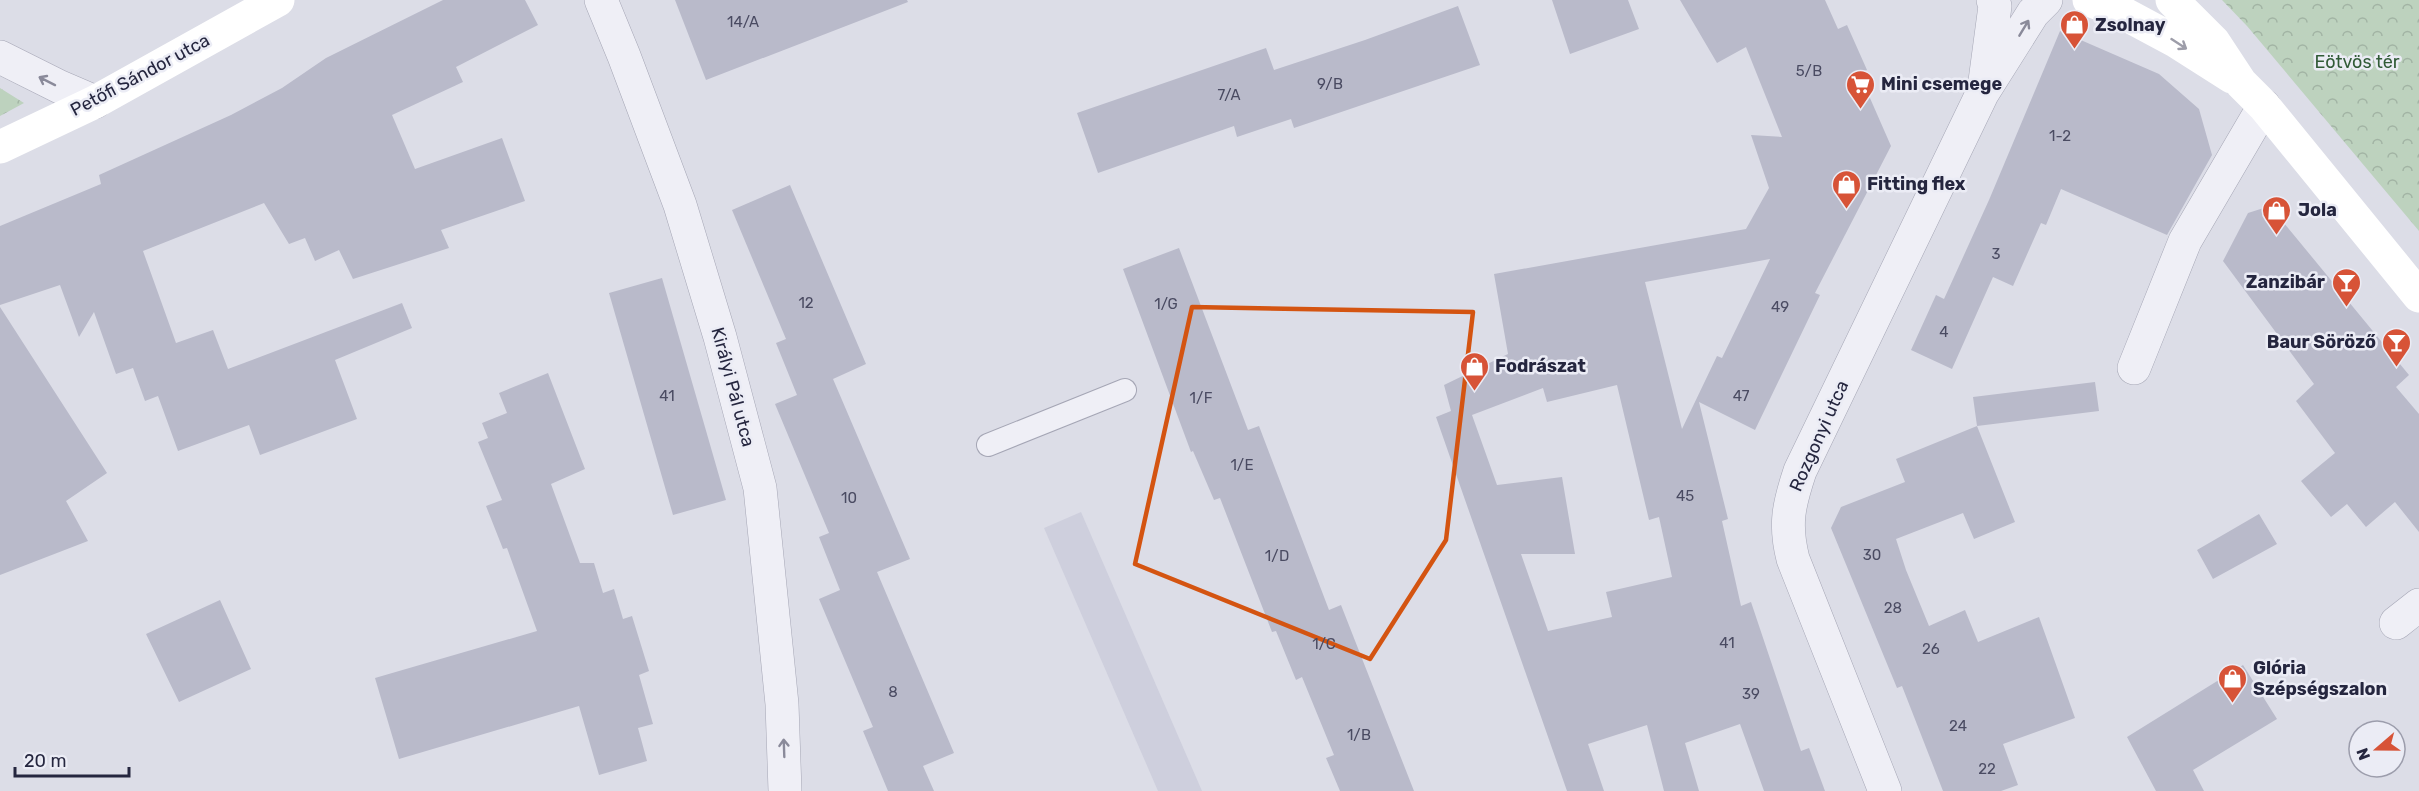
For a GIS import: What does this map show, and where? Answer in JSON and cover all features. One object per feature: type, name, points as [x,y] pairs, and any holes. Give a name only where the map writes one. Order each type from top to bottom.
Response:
[{"type":"street","name":"Petőfi Sándor utca","points":[[0,147],[95,102],[278,0]]},
{"type":"street","name":"Királyi Pál utca","points":[[601,0],[680,205],[720,337],[760,488],[782,704],[785,791]]},
{"type":"street","name":"Rozgonyi utca","points":[[1982,94],[1990,58],[1994,0]]},
{"type":"street","name":"Rozgonyi utca","points":[[1885,791],[1793,559],[1787,520],[1791,499],[1800,471],[1982,94],[2034,13],[2046,0]]},
{"type":"street","points":[[2090,0],[2121,12],[2177,42],[2241,83]]},
{"type":"street","points":[[2172,0],[2196,21],[2214,42],[2241,83],[2264,106],[2419,296]]},
{"type":"street","points":[[0,57],[95,102]]},
{"type":"street","points":[[2134,368],[2185,241],[2264,106]]},
{"type":"lane","points":[[988,445],[1125,390]]},
{"type":"highlighted area","points":[[1192,307],[1473,312],[1446,540],[1370,659],[1135,564]]},
{"type":"shaded area","points":[[1081,512],[1202,791],[1158,791],[1044,528]]},
{"type":"green space","name":"Eötvös tér","points":[[2222,0],[2419,0],[2419,231],[2247,26]]},
{"type":"green space","points":[[0,88],[24,103],[0,116]]},
{"type":"building","points":[[443,0],[525,0],[538,25],[456,67],[463,82],[392,115],[415,169],[502,138],[525,201],[441,230],[449,248],[353,279],[339,250],[315,261],[305,238],[289,244],[264,203],[143,251],[176,343],[213,330],[228,369],[402,303],[412,328],[335,360],[357,419],[260,455],[249,425],[178,451],[158,396],[145,401],[133,368],[116,374],[94,312],[79,337],[60,285],[0,305],[0,226],[101,184],[99,175],[231,115],[282,88],[326,58]]},
{"type":"building","points":[[675,0],[907,0],[908,2],[706,80]]},
{"type":"building","points":[[1552,0],[1628,0],[1639,29],[1570,54]]},
{"type":"building","points":[[1680,0],[1825,0],[1838,29],[1847,25],[1867,70],[1859,73],[1891,146],[1815,293],[1820,295],[1755,430],[1699,402],[1728,519],[1722,521],[1741,606],[1751,602],[1801,751],[1809,748],[1825,791],[1764,791],[1740,724],[1685,743],[1699,791],[1664,791],[1647,725],[1588,744],[1604,791],[1567,791],[1436,417],[1451,411],[1444,385],[1508,354],[1494,274],[1746,229],[1769,188],[1751,135],[1782,137],[1746,47],[1717,63]],"holes":[[[1770,259],[1722,358],[1717,356],[1682,429],[1645,282]],[[1617,385],[1649,520],[1659,517],[1672,577],[1606,592],[1612,617],[1548,631],[1521,554],[1575,554],[1562,477],[1497,485],[1472,415],[1543,388],[1547,402]]]},
{"type":"building","points":[[1458,6],[1480,65],[1294,128],[1291,119],[1237,137],[1234,126],[1098,173],[1077,113],[1266,48],[1274,70]]},
{"type":"building","points":[[2060,31],[2159,74],[2199,109],[2212,155],[2167,235],[2061,189],[2046,225],[2041,223],[2013,286],[1993,277],[1952,369],[1911,350],[1936,295],[1944,299],[1989,200]]},
{"type":"building","points":[[790,185],[866,364],[833,379],[910,559],[877,572],[954,753],[923,766],[934,791],[888,791],[863,731],[873,727],[819,599],[840,590],[819,537],[829,533],[775,404],[797,395],[776,343],[786,339],[732,210]]},
{"type":"building","points":[[2270,206],[2409,375],[2396,387],[2419,414],[2419,532],[2395,502],[2366,527],[2347,504],[2331,517],[2301,481],[2335,453],[2296,401],[2314,384],[2223,261],[2248,213]]},
{"type":"building","points":[[1179,248],[1248,430],[1259,426],[1329,610],[1341,605],[1414,791],[1340,791],[1326,758],[1334,755],[1302,677],[1296,680],[1276,631],[1272,632],[1220,498],[1214,500],[1193,451],[1191,452],[1123,269]]},
{"type":"building","points":[[662,278],[726,500],[673,515],[609,293]]},
{"type":"building","points":[[0,307],[107,473],[66,501],[88,541],[0,575]]},
{"type":"building","points":[[548,373],[585,469],[551,484],[580,563],[594,563],[603,593],[614,589],[623,619],[632,616],[649,671],[639,675],[653,724],[638,728],[647,761],[599,775],[579,706],[399,759],[375,678],[537,631],[507,548],[503,549],[486,506],[502,500],[478,442],[488,438],[482,423],[507,413],[499,393]]},
{"type":"building","points":[[2095,382],[2099,411],[1977,426],[1973,397]]},
{"type":"building","points":[[1977,426],[2015,522],[1974,539],[1963,513],[1896,539],[1906,570],[1929,626],[1965,610],[1978,642],[2039,617],[2075,718],[2003,744],[2018,785],[2001,791],[1943,791],[1902,686],[1897,688],[1831,528],[1841,507],[1905,482],[1896,459]]},
{"type":"building","points":[[2259,514],[2277,544],[2213,579],[2197,550]]},
{"type":"building","points":[[220,600],[251,669],[179,702],[146,634]]},
{"type":"building","points":[[2243,665],[2277,719],[2193,770],[2204,791],[2156,791],[2127,737]]},
{"type":"place","name":"Zsolnay","points":[[2074,50]]},
{"type":"place","name":"Mini csemege","points":[[1860,110]]},
{"type":"place","name":"Fitting flex","points":[[1846,210]]},
{"type":"place","name":"Jola","points":[[2277,236]]},
{"type":"place","name":"Zanzibár","points":[[2346,308]]},
{"type":"place","name":"Baur Söröző","points":[[2397,368]]},
{"type":"place","name":"Fodrászat","points":[[1474,392]]},
{"type":"place","name":"Glória Szépségszalon","points":[[2232,704]]}]
